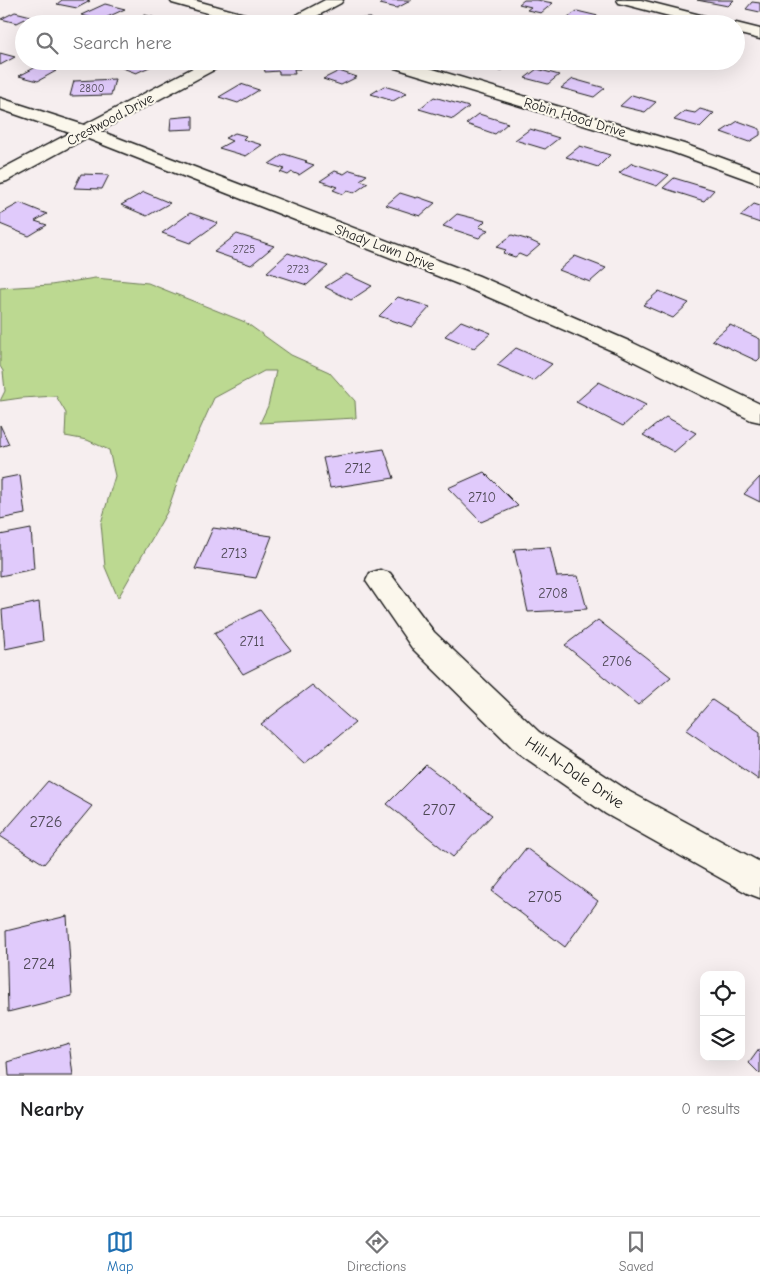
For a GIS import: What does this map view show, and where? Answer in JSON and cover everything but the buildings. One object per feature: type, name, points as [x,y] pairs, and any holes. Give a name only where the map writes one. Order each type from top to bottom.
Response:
[{"type":"street","points":[[177,0],[232,15]]},
{"type":"street","points":[[307,15],[336,0]]},
{"type":"street","points":[[624,0],[683,15]]},
{"type":"street","points":[[745,30],[760,34]]},
{"type":"street","name":"Crestwood Drive","points":[[0,177],[202,70]]},
{"type":"street","name":"Robin Hood Drive","points":[[418,70],[678,148],[760,178]]},
{"type":"street","name":"Shady Lawn Drive","points":[[0,102],[86,132],[471,281],[623,347],[760,414]]},
{"type":"street","name":"Hill-N-Dale Drive","points":[[380,581],[422,640],[528,742],[618,803],[760,881]]},
{"type":"green space","points":[[95,278],[148,283],[245,322],[291,355],[329,372],[355,401],[356,418],[260,423],[268,406],[276,371],[264,371],[214,398],[182,469],[167,512],[118,598],[105,567],[101,523],[115,476],[109,450],[87,440],[65,436],[66,413],[56,396],[0,401],[5,391],[3,371],[0,366],[0,288],[51,285]]}]
